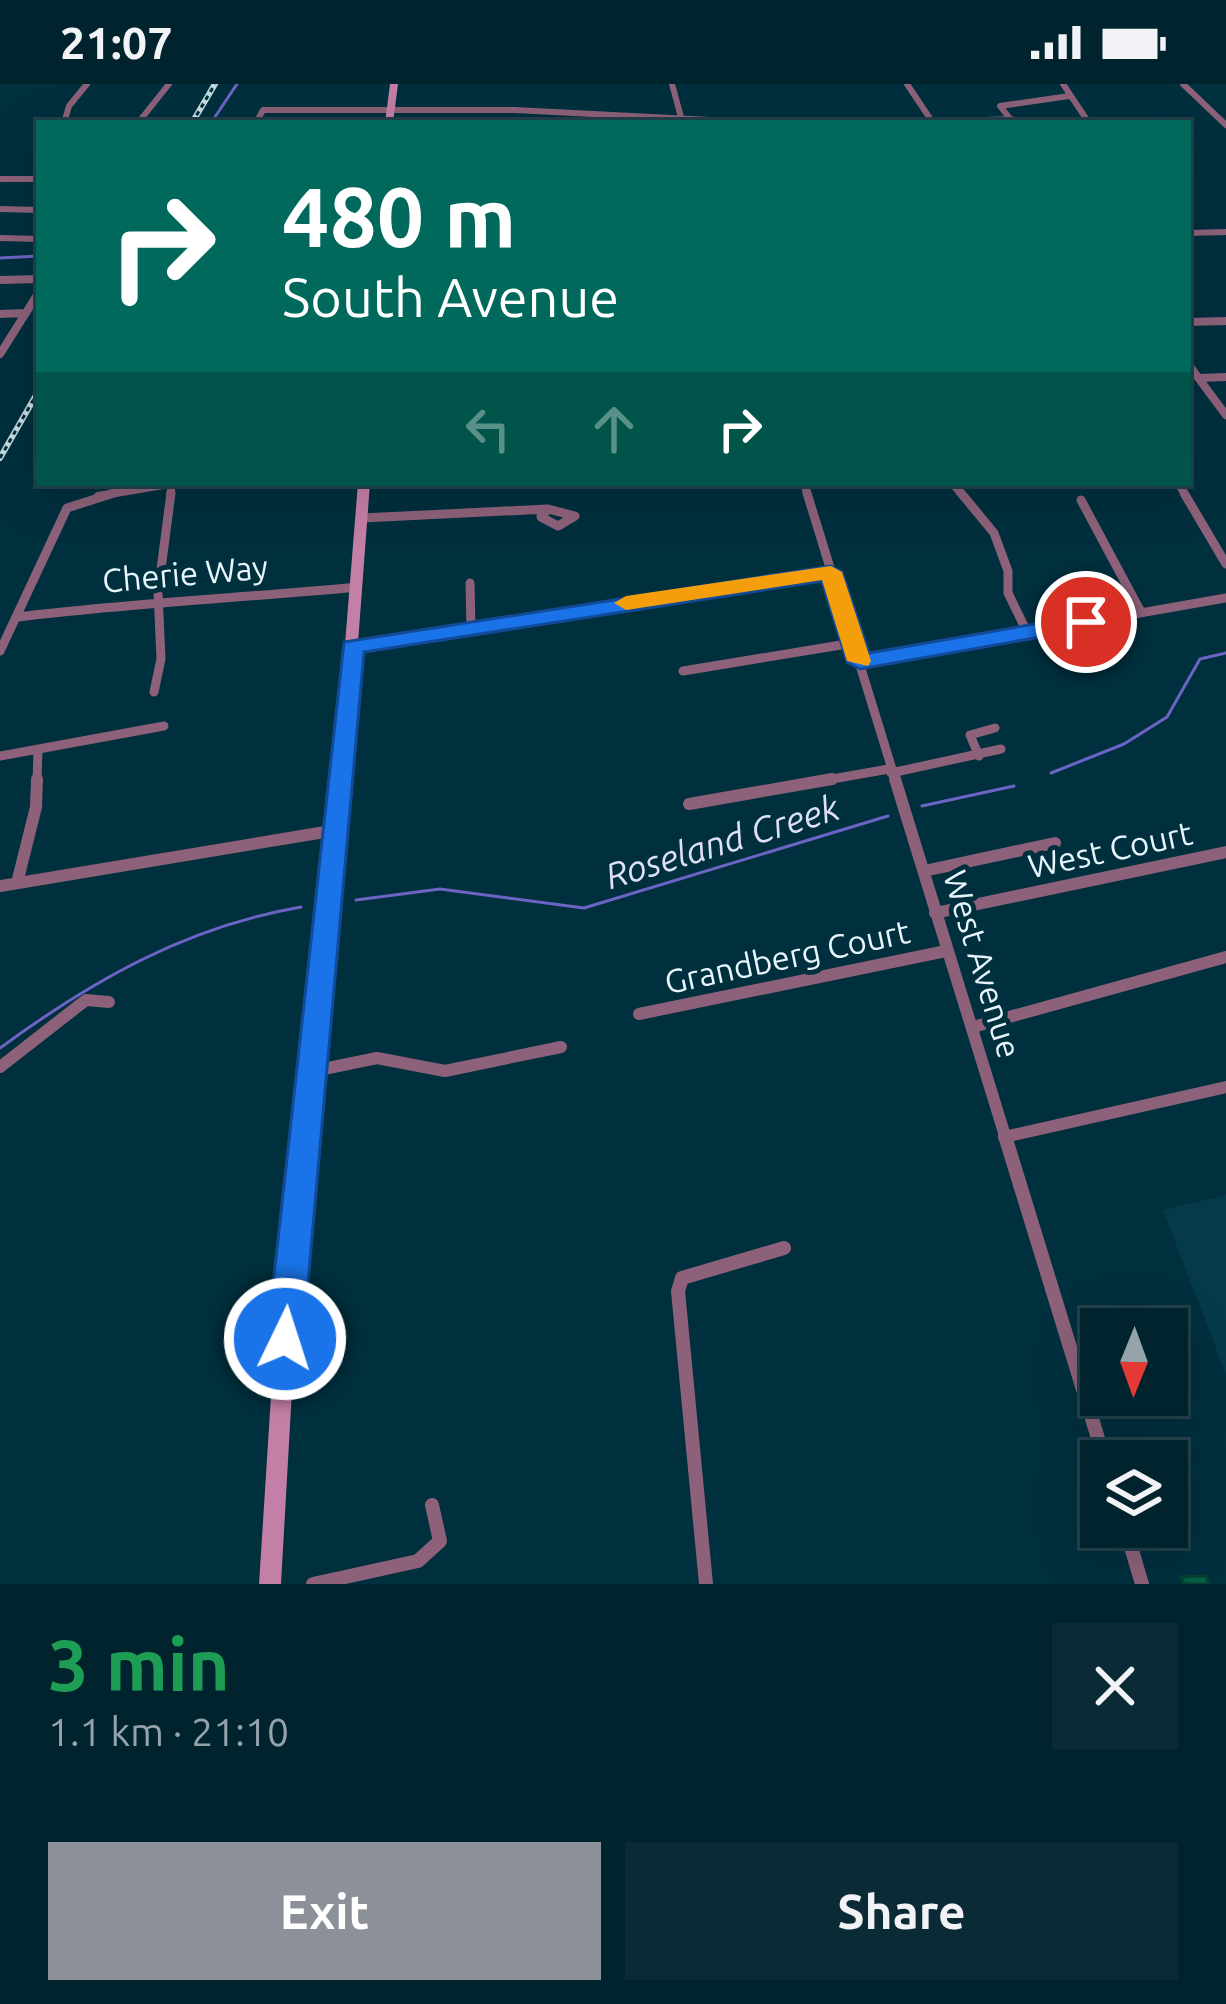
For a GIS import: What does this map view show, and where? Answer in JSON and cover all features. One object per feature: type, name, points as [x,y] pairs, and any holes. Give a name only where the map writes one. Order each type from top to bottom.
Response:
[{"type":"main road","points":[[389,120],[394,84]]},
{"type":"main road","points":[[270,1584],[287,1302],[337,830],[364,486]]},
{"type":"street","points":[[65,120],[69,106],[87,84]]},
{"type":"street","points":[[140,120],[170,84]]},
{"type":"street","points":[[258,120],[263,110],[574,109],[682,120],[672,84]]},
{"type":"street","points":[[907,84],[931,120]]},
{"type":"street","points":[[1063,84],[1087,120]]},
{"type":"street","points":[[1184,84],[1226,125]]},
{"type":"street","points":[[1011,120],[1000,106],[1069,96]]},
{"type":"street","points":[[0,179],[36,179]]},
{"type":"street","points":[[0,209],[36,210]]},
{"type":"street","points":[[1191,233],[1226,232]]},
{"type":"street","points":[[0,238],[36,239]]},
{"type":"street","points":[[0,280],[36,280]]},
{"type":"street","points":[[1,352],[36,297]]},
{"type":"street","points":[[0,314],[26,313]]},
{"type":"street","points":[[1191,322],[1226,321]]},
{"type":"street","points":[[1191,368],[1226,415]]},
{"type":"street","points":[[1199,379],[1226,377]]},
{"type":"street","points":[[0,651],[67,508],[99,496],[157,486]]},
{"type":"street","points":[[154,692],[161,659],[158,600],[174,486]]},
{"type":"street","name":"West Avenue","points":[[805,486],[1098,1440]]},
{"type":"street","points":[[955,486],[994,533],[1008,571],[1008,593],[1027,632]]},
{"type":"street","points":[[1180,486],[1226,564]]},
{"type":"street","points":[[1081,500],[1141,612]]},
{"type":"street","points":[[362,518],[548,509]]},
{"type":"street","points":[[352,647],[831,572]]},
{"type":"street","points":[[470,584],[471,628]]},
{"type":"street","name":"Cherie Way","points":[[18,617],[158,600],[210,601],[357,587]]},
{"type":"street","points":[[860,662],[1226,598]]},
{"type":"street","points":[[683,670],[853,643]]},
{"type":"street","points":[[0,756],[164,726]]},
{"type":"street","points":[[979,756],[970,735],[995,728]]},
{"type":"street","points":[[689,804],[1001,749]]},
{"type":"street","points":[[16,883],[36,806],[38,750]]},
{"type":"street","points":[[0,886],[337,830]]},
{"type":"street","points":[[924,871],[1055,843]]},
{"type":"street","name":"West Court","points":[[935,913],[1226,853]]},
{"type":"street","name":"Grandberg Court","points":[[638,1014],[946,951]]},
{"type":"street","points":[[973,1027],[1226,957]]},
{"type":"street","points":[[0,1067],[86,1000],[109,1002]]},
{"type":"street","points":[[309,1072],[377,1058],[445,1071],[561,1046]]},
{"type":"street","points":[[1004,1137],[1226,1087]]},
{"type":"street","points":[[706,1584],[678,1291],[682,1278],[784,1249]]},
{"type":"street","points":[[313,1584],[418,1561],[440,1541],[431,1505]]},
{"type":"street","points":[[1131,1548],[1142,1584]]},
{"type":"shaded area","points":[[1226,1195],[1226,1374],[1163,1210]]},
{"type":"building","points":[[1206,1576],[1209,1584],[1184,1584],[1181,1577]]},
{"type":"waterway","points":[[213,120],[237,84]]},
{"type":"waterway","points":[[0,258],[36,256]]},
{"type":"waterway","name":"Roseland Creek","points":[[1051,773],[1124,744],[1167,717],[1200,659],[1226,653]]},
{"type":"waterway","name":"Roseland Creek","points":[[922,806],[1014,786]]},
{"type":"waterway","name":"Roseland Creek","points":[[356,900],[440,889],[584,908],[888,816]]},
{"type":"waterway","name":"Roseland Creek","points":[[0,1048],[70,1000],[180,942],[301,907]]},
{"type":"railway","points":[[194,120],[215,84]]},
{"type":"railway","points":[[0,458],[36,395]]},
{"type":"slow traffic","points":[[626,603],[831,572],[859,661]]},
{"type":"route","points":[[285,1339],[352,647],[831,572],[860,662],[1086,622]]}]
